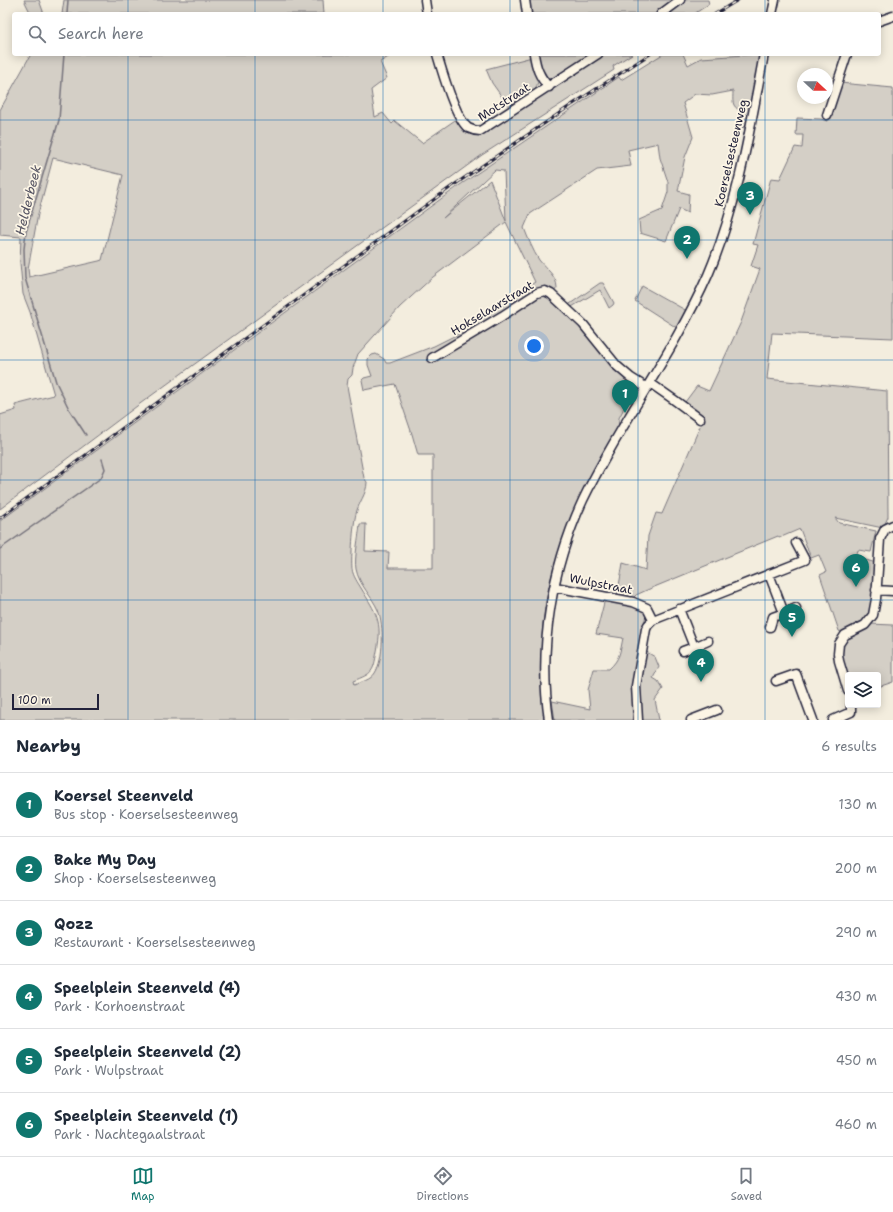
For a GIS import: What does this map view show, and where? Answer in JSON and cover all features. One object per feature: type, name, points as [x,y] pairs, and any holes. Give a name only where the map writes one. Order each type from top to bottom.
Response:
[{"type":"street","points":[[425,0],[427,12]]},
{"type":"street","points":[[525,0],[527,12]]},
{"type":"street","points":[[664,12],[680,0]]},
{"type":"street","points":[[772,12],[775,0]]},
{"type":"street","points":[[881,19],[893,16]]},
{"type":"street","name":"Motstraat","points":[[438,56],[452,100],[467,127],[474,131],[484,129],[595,56]]},
{"type":"street","points":[[534,56],[537,69],[543,81],[549,87]]},
{"type":"street","name":"Koerselsesteenweg","points":[[550,720],[546,674],[546,641],[555,587],[563,552],[583,501],[597,474],[693,307],[708,274],[722,237],[742,171],[764,56]]},
{"type":"street","points":[[827,115],[846,56]]},
{"type":"street","name":"Hokselaarstraat","points":[[432,358],[537,293],[545,291],[551,294],[583,324],[617,366],[631,378],[648,386]]},
{"type":"street","points":[[648,386],[673,399],[700,419]]},
{"type":"street","points":[[845,681],[838,654],[840,644],[845,636],[865,625],[873,615],[875,607],[880,539],[885,529],[893,525]]},
{"type":"street","points":[[638,720],[636,686],[648,625],[653,620],[679,609],[805,560],[796,543]]},
{"type":"street","points":[[770,574],[784,613]]},
{"type":"street","name":"Wulpstraat","points":[[555,587],[633,602],[647,608],[653,620]]},
{"type":"street","points":[[876,590],[893,591]]},
{"type":"street","points":[[770,627],[773,618],[796,608]]},
{"type":"street","points":[[679,609],[694,647]]},
{"type":"street","points":[[683,651],[708,641]]},
{"type":"street","points":[[776,681],[796,674],[813,720]]},
{"type":"street","points":[[833,720],[851,708]]},
{"type":"street","points":[[691,720],[703,718],[717,710]]},
{"type":"shaded area","points":[[24,0],[39,0],[43,12],[30,12]]},
{"type":"shaded area","points":[[64,0],[323,0],[324,12],[62,12]]},
{"type":"shaded area","points":[[527,0],[676,0],[657,12],[530,12]]},
{"type":"shaded area","points":[[684,0],[708,0],[709,4],[697,12],[669,12]]},
{"type":"shaded area","points":[[30,56],[390,56],[380,62],[387,78],[371,90],[375,117],[383,113],[392,124],[395,121],[422,143],[458,118],[477,135],[484,133],[602,56],[629,56],[613,66],[614,70],[482,155],[137,406],[0,509],[0,415],[16,410],[15,405],[54,395],[30,312],[23,294],[20,263],[21,237],[0,235],[0,110]],"holes":[[[53,158],[123,175],[102,260],[29,277],[28,269],[38,214]]]},
{"type":"shaded area","points":[[538,56],[588,56],[554,78],[550,79],[542,71]]},
{"type":"shaded area","points":[[660,56],[684,56],[688,65],[701,58],[760,56],[746,128],[739,127],[741,111],[734,105],[733,91],[712,95],[695,94],[683,103],[693,137],[685,157],[678,191],[689,194],[688,213],[679,209],[666,241],[640,233],[639,220],[662,210],[668,192],[668,182],[660,158],[658,143],[628,150],[631,166],[597,170],[530,214],[524,228],[539,260],[551,273],[557,284],[557,288],[554,292],[538,295],[544,294],[550,296],[641,388],[624,408],[619,418],[618,429],[583,490],[568,525],[555,562],[546,600],[541,648],[545,720],[0,720],[0,521],[460,185],[619,77],[621,80]],"holes":[[[495,170],[504,171],[506,221],[490,180],[443,218]],[[506,222],[535,282],[456,335],[434,346],[390,363],[386,363],[384,359],[376,354],[372,355],[368,359],[368,365],[372,376],[362,380],[364,390],[395,384],[418,455],[433,455],[433,568],[388,568],[389,552],[365,551],[366,524],[360,524],[356,553],[356,569],[360,580],[378,610],[380,616],[382,642],[380,659],[375,673],[368,679],[354,685],[353,681],[365,676],[373,668],[379,641],[379,624],[377,618],[371,604],[353,574],[352,569],[352,542],[355,519],[367,486],[367,482],[364,478],[347,386],[348,379],[352,375],[358,354],[400,307],[433,277]]]},
{"type":"shaded area","points":[[532,57],[533,71],[538,80],[535,90],[509,107],[492,83],[486,69]]},
{"type":"shaded area","points":[[840,83],[893,88],[893,338],[772,333],[767,379],[887,391],[888,517],[883,528],[835,518],[839,523],[876,531],[871,552],[858,550],[856,557],[876,563],[873,605],[869,618],[845,634],[839,631],[820,575],[826,572],[819,555],[811,558],[800,529],[779,538],[778,536],[647,590],[636,595],[632,599],[617,597],[623,563],[646,570],[648,536],[656,513],[662,514],[701,424],[702,417],[685,402],[697,386],[709,391],[741,322],[760,269],[751,266],[758,245],[753,244],[771,178],[780,179],[795,147],[802,148],[803,135],[796,135],[797,118],[821,119],[827,121]]},
{"type":"shaded area","points":[[600,283],[603,283],[614,303],[609,308],[600,290],[570,308],[567,306]]},
{"type":"shaded area","points":[[642,286],[687,311],[677,328],[635,301]]},
{"type":"shaded area","points":[[605,599],[643,608],[646,614],[640,646],[635,720],[555,720],[552,701],[590,709],[588,690],[594,669],[609,669],[619,655],[623,638],[596,634]]},
{"type":"shaded area","points":[[870,624],[893,625],[893,682],[881,686],[881,672],[846,672],[841,658],[841,647],[843,642]]},
{"type":"shaded area","points":[[645,651],[655,657],[659,667],[653,678],[658,681],[663,689],[655,700],[659,720],[641,720],[639,685]]},
{"type":"waterway","name":"Helderbeek","points":[[67,12],[68,0]]},
{"type":"waterway","name":"Helderbeek","points":[[64,56],[59,120],[26,232],[24,249],[25,278],[56,382],[69,409],[86,435]]},
{"type":"waterway","name":"Helderbeek","points":[[0,549],[101,478],[105,469],[102,459]]},
{"type":"railway","points":[[718,12],[738,0]]},
{"type":"railway","points":[[0,518],[451,187],[647,56]]},
{"type":"place","name":"Qozz","points":[[750,215]]},
{"type":"place","name":"Bake My Day","points":[[687,259]]},
{"type":"place","name":"Koersel Steenveld","points":[[625,413]]},
{"type":"place","name":"Speelplein Steenveld (1)","points":[[856,587]]},
{"type":"place","name":"Speelplein Steenveld (2)","points":[[792,637]]},
{"type":"place","name":"Speelplein Steenveld (4)","points":[[701,682]]}]
